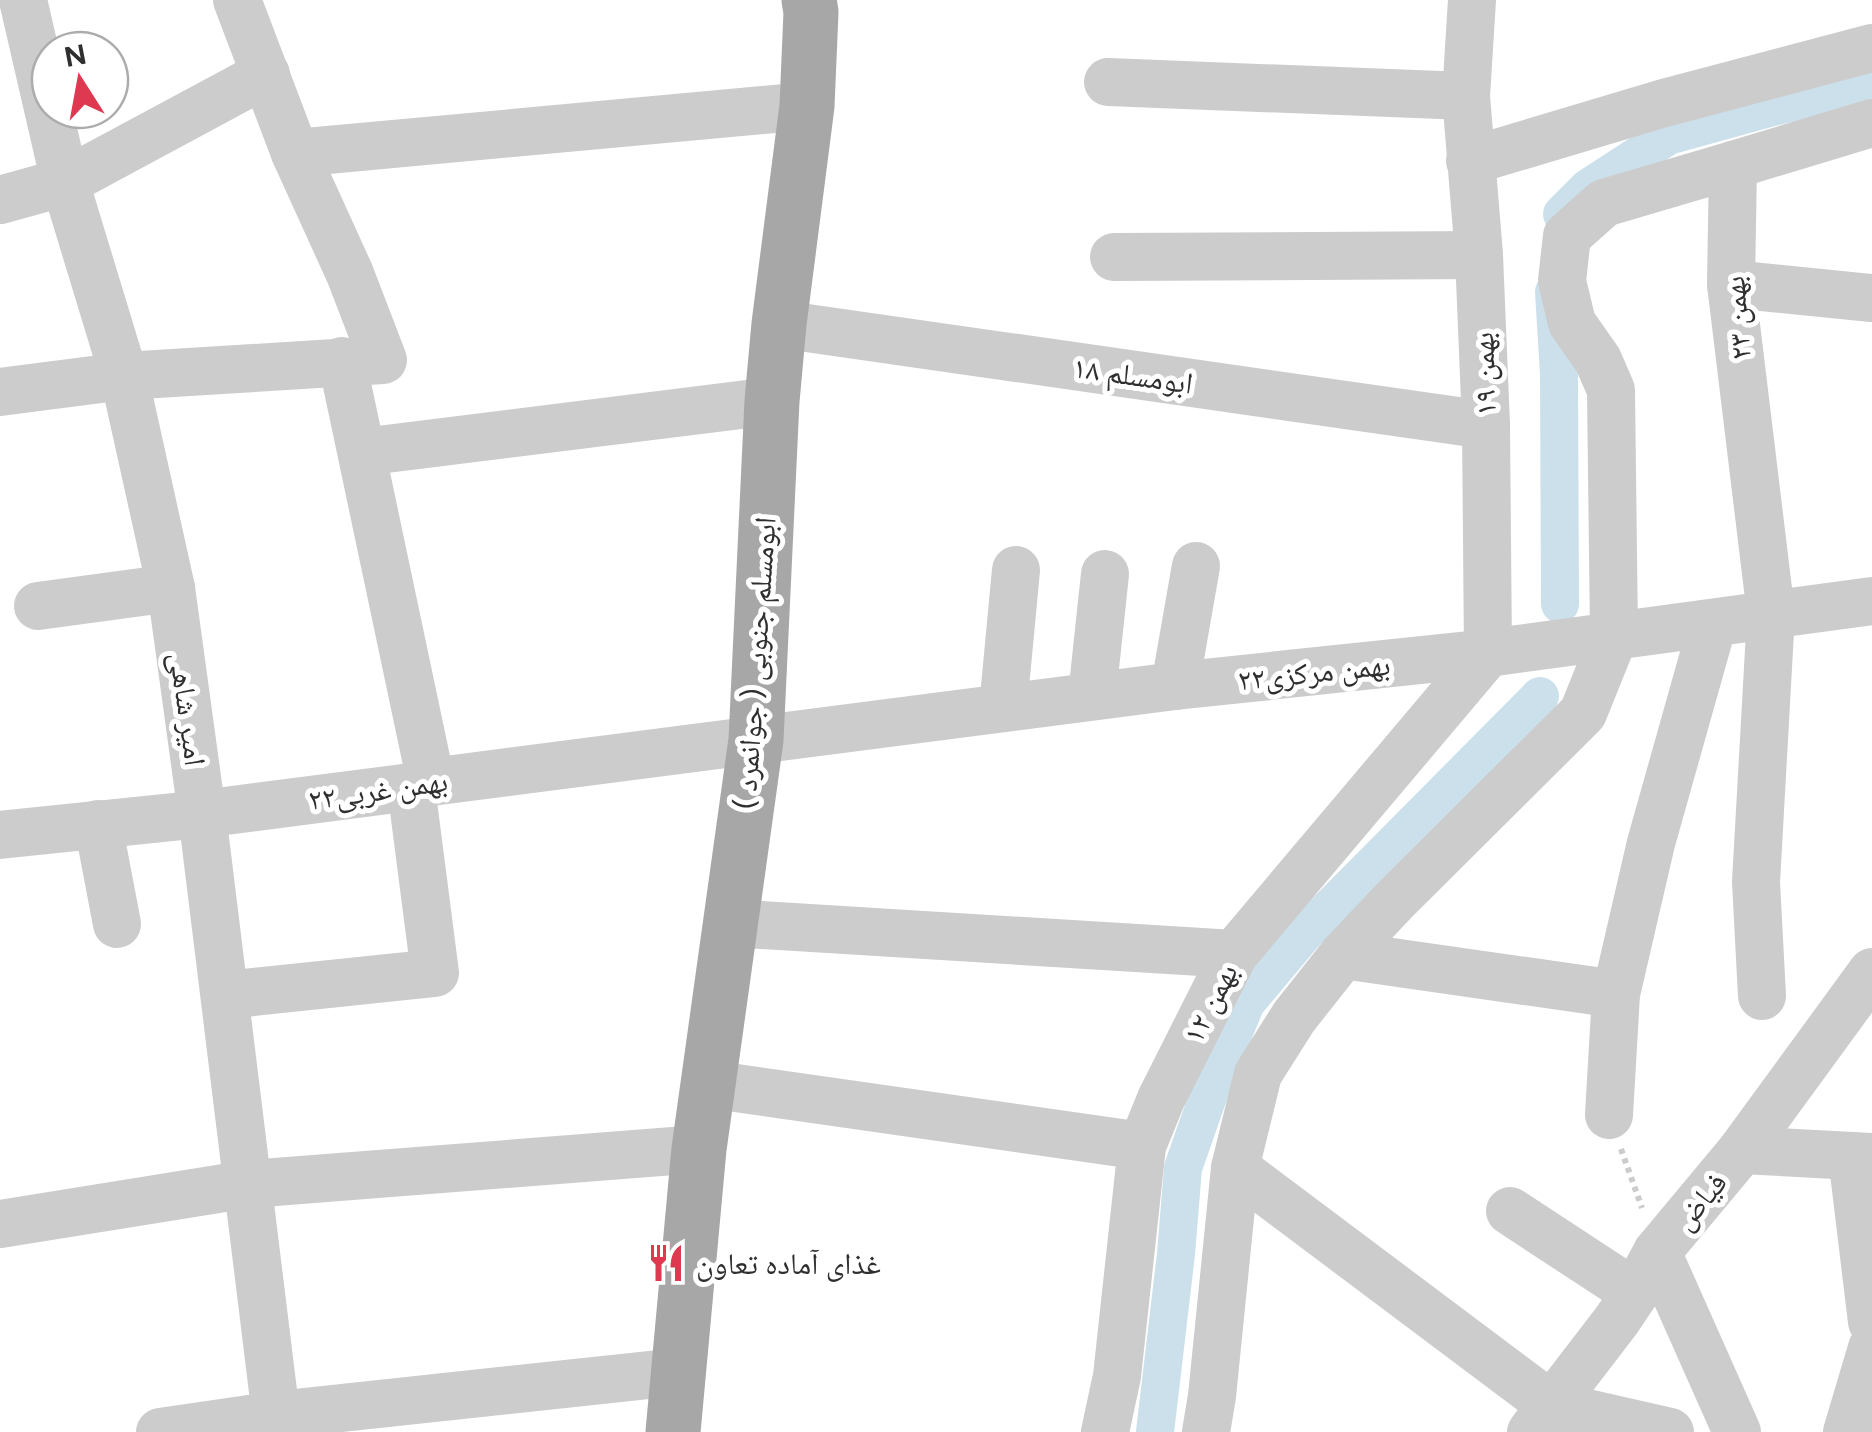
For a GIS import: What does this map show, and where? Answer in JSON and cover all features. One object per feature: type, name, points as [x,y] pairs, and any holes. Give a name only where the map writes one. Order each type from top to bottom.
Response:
[{"type":"main road","name":"ابومسلم جنوبی ( جوانمرد )","points":[[672,1432],[699,1149],[756,740],[772,401],[807,106],[813,4]]},
{"type":"street","points":[[225,994],[435,973],[421,785],[362,452],[363,361],[350,274],[295,153],[237,0]]},
{"type":"street","name":"بهمن ۱۹","points":[[1472,0],[1466,96],[1479,255],[1486,425],[1488,654]]},
{"type":"street","name":"امیر شاهی","points":[[17,14],[124,376],[171,588],[277,1424]]},
{"type":"street","points":[[1470,162],[1664,103],[1872,48]]},
{"type":"street","points":[[0,200],[65,182],[266,74]]},
{"type":"street","points":[[1108,82],[1466,96]]},
{"type":"street","points":[[295,153],[807,106]]},
{"type":"street","points":[[1206,1432],[1236,1168],[1258,1074],[1294,1017],[1343,955],[1583,713],[1614,636],[1612,390],[1598,360],[1572,323],[1562,281],[1566,236],[1604,203],[1872,123]]},
{"type":"street","name":"بهمن ۲۳","points":[[1733,165],[1731,284],[1771,614],[1756,882],[1762,996]]},
{"type":"street","points":[[1114,257],[1479,255]]},
{"type":"street","points":[[1731,284],[1872,298]]},
{"type":"street","name":"ابومسلم ۱۸","points":[[779,324],[1486,425]]},
{"type":"street","points":[[0,392],[124,376],[363,361]]},
{"type":"street","points":[[362,452],[772,401]]},
{"type":"street","points":[[1176,686],[1196,566]]},
{"type":"street","points":[[1003,708],[1016,570]]},
{"type":"street","points":[[1092,696],[1104,574]]},
{"type":"street","points":[[38,606],[171,588]]},
{"type":"street","name":"۲۲بهمن مرکزی","points":[[756,740],[1176,686],[1488,654],[1872,600]]},
{"type":"street","points":[[1610,1115],[1616,994],[1652,843],[1713,623]]},
{"type":"street","name":"بهمن ۱۲","points":[[1105,1432],[1117,1376],[1142,1146],[1162,1100],[1234,954],[1488,654]]},
{"type":"street","name":"۲۲بهمن غربی","points":[[0,835],[202,814],[756,740]]},
{"type":"street","points":[[98,824],[117,924]]},
{"type":"street","points":[[730,923],[1234,954]]},
{"type":"street","points":[[1343,955],[1616,994]]},
{"type":"street","name":"فیاض","points":[[1541,1418],[1872,972]]},
{"type":"street","points":[[708,1084],[1142,1146]]},
{"type":"street","points":[[0,1224],[248,1184],[699,1149]]},
{"type":"street","points":[[1742,1150],[1862,1156],[1872,1322]]},
{"type":"street","points":[[1236,1168],[1541,1418],[1670,1432]]},
{"type":"street","points":[[1510,1211],[1646,1272],[1738,1432]]},
{"type":"street","points":[[1848,1432],[1872,1348]]},
{"type":"street","points":[[160,1432],[277,1424],[678,1372]]},
{"type":"path","points":[[1610,1115],[1646,1272]]},
{"type":"waterway","points":[[1562,214],[1588,188],[1668,136],[1872,84]]},
{"type":"waterway","points":[[1554,292],[1559,374],[1560,604]]},
{"type":"waterway","points":[[1155,1432],[1183,1168],[1246,1003],[1303,935],[1540,696]]},
{"type":"place","name":"غذای آماده تعاون","points":[[666,1263]]}]
